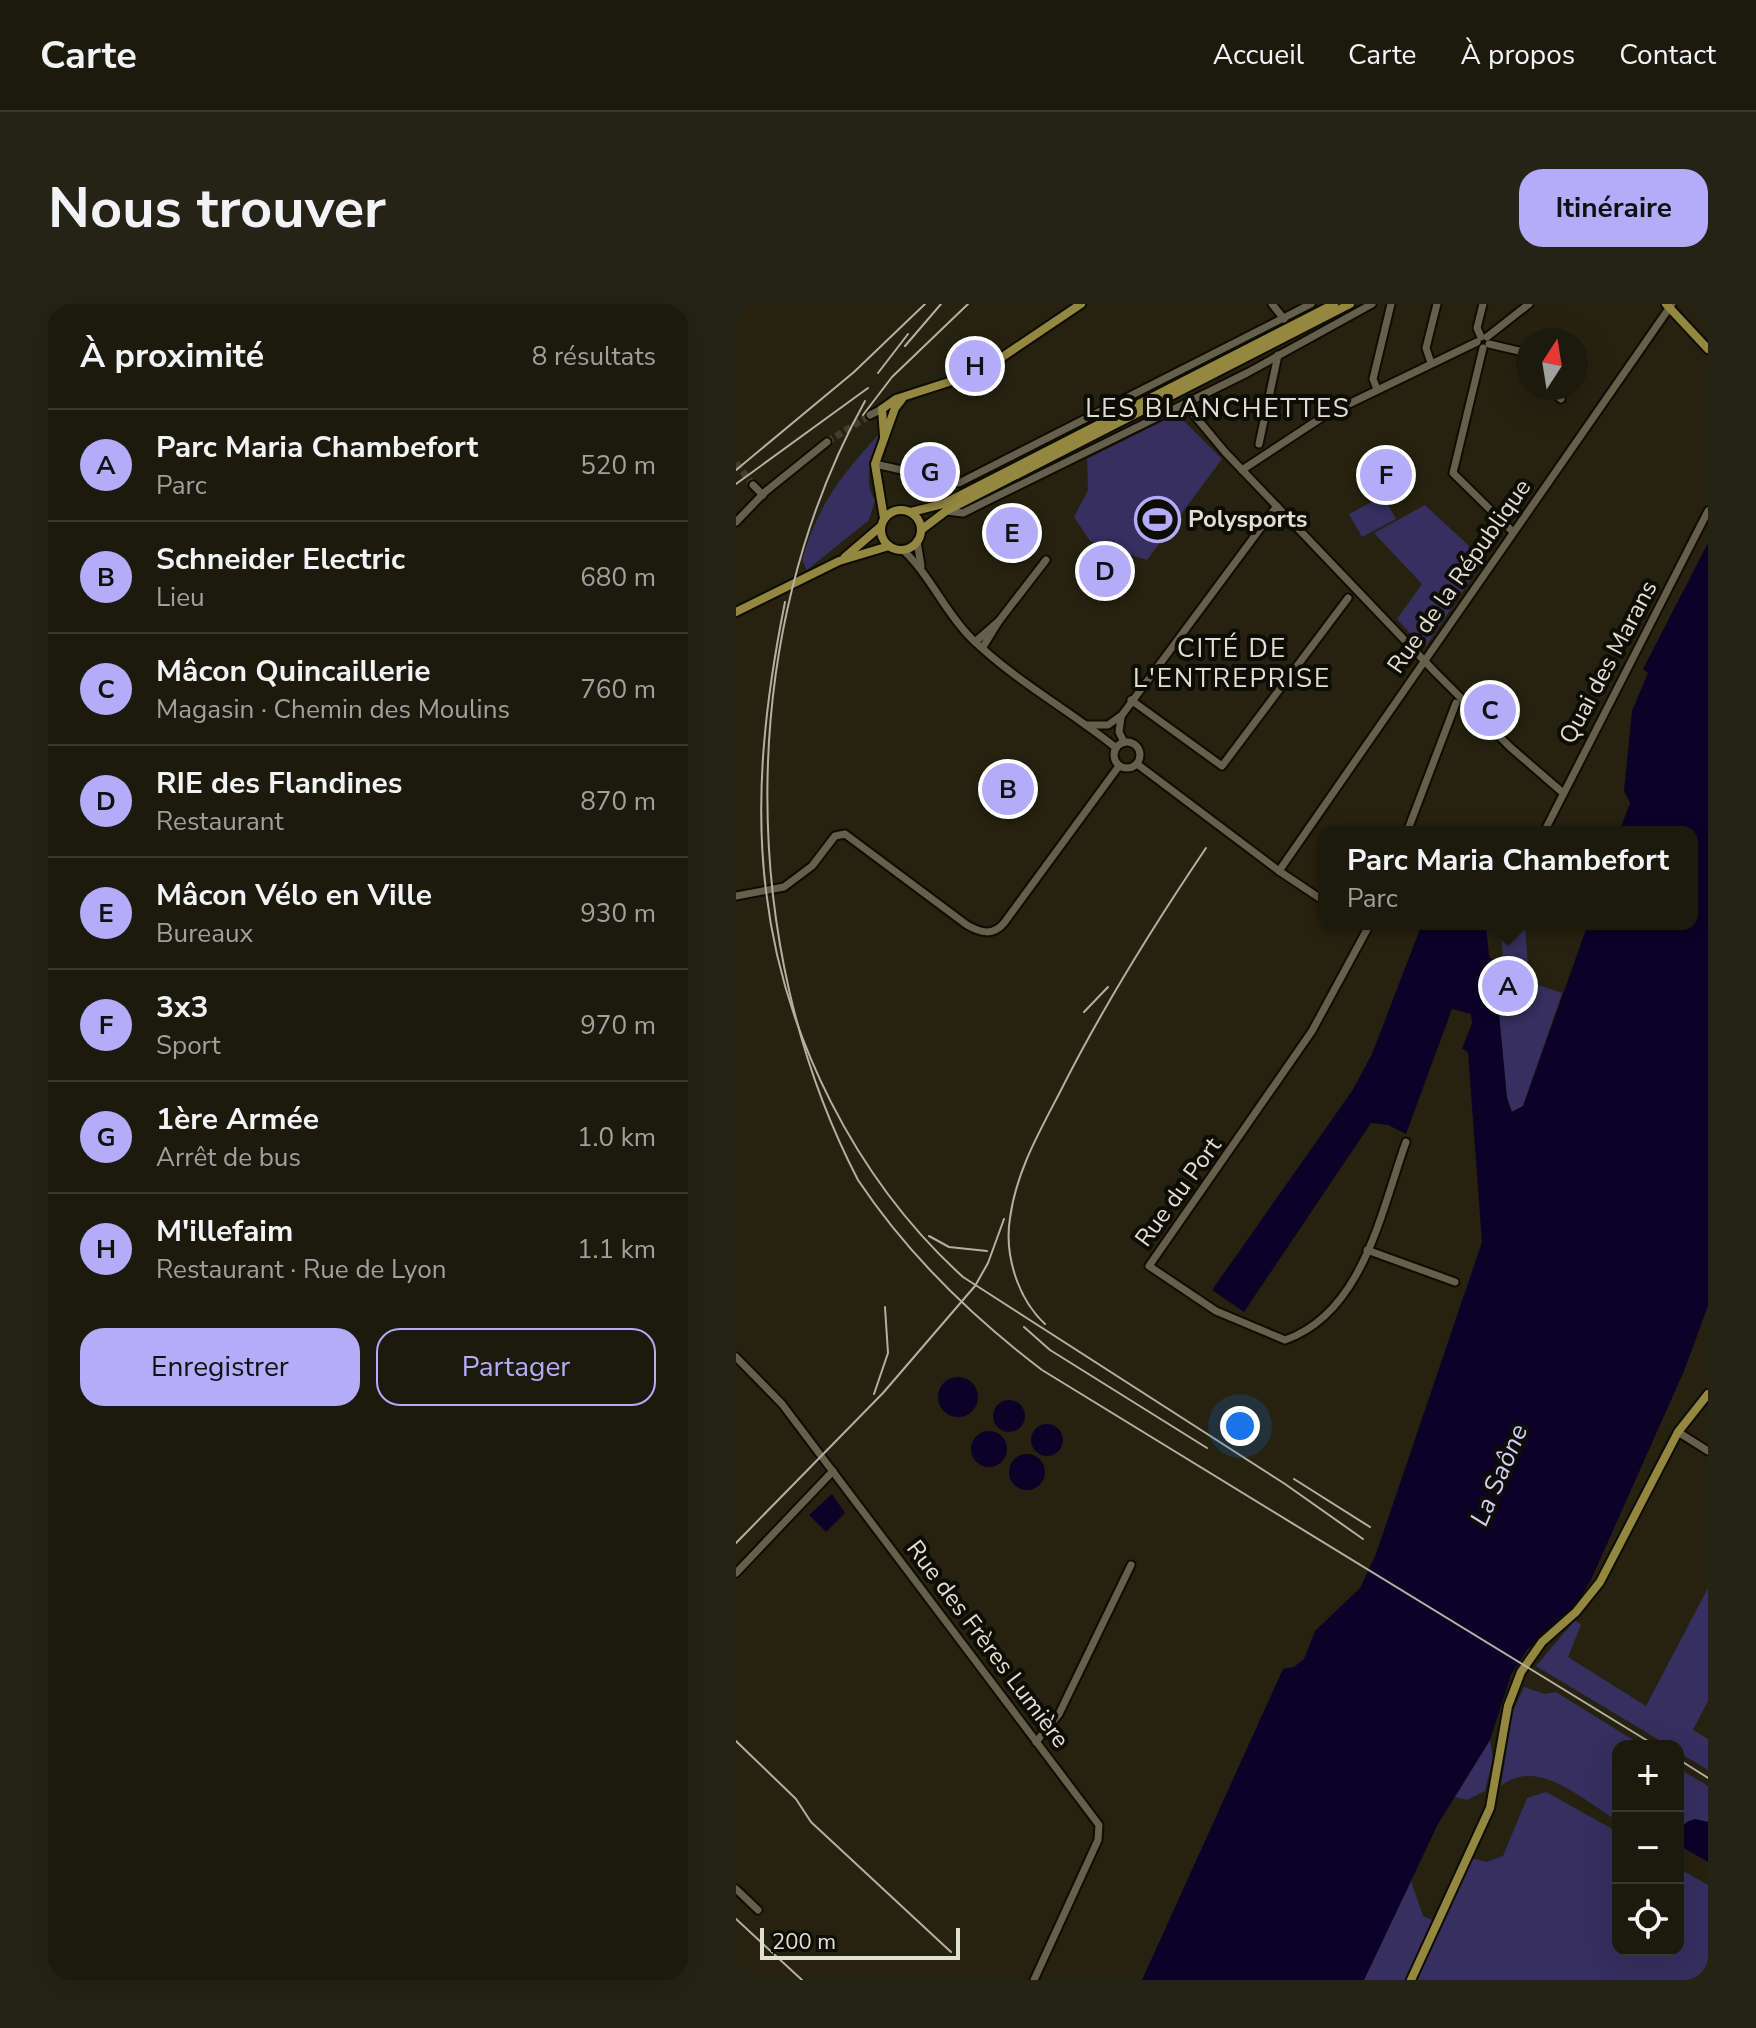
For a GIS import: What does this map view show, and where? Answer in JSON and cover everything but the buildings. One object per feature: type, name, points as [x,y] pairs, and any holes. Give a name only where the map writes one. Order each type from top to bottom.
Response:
[{"type":"main road","points":[[882,409],[904,398],[980,372],[1081,304]]},
{"type":"main road","points":[[881,496],[899,509],[911,512],[943,504],[1334,304]]},
{"type":"main road","points":[[736,612],[839,561],[889,546],[903,550],[917,541],[921,530],[946,511],[1350,304]]},
{"type":"main road","points":[[1670,305],[1708,342]]},
{"type":"main road","points":[[1670,305],[1708,349]]},
{"type":"main road","points":[[889,546],[882,538],[881,496],[874,478],[875,464],[897,403],[904,398]]},
{"type":"main road","points":[[882,409],[891,419]]},
{"type":"main road","points":[[882,409],[884,440]]},
{"type":"main road","points":[[839,561],[899,509]]},
{"type":"main road","points":[[911,512],[921,530]]},
{"type":"main road","points":[[1411,1980],[1490,1808],[1508,1706],[1517,1678],[1542,1642],[1576,1612],[1600,1582],[1678,1432],[1708,1394]]},
{"type":"street","points":[[1272,304],[1284,319]]},
{"type":"street","points":[[875,464],[959,483],[1311,304]]},
{"type":"street","points":[[946,511],[963,513],[1185,404],[1372,304]]},
{"type":"street","points":[[1377,389],[1373,379],[1391,304]]},
{"type":"street","points":[[1431,363],[1426,348],[1437,304]]},
{"type":"street","points":[[1483,304],[1477,328],[1483,342],[1453,473],[1513,532]]},
{"type":"street","points":[[1242,470],[1303,428],[1431,363],[1483,342],[1529,304]]},
{"type":"street","name":"Rue de la République","points":[[1279,871],[1670,305]]},
{"type":"street","points":[[1483,342],[1516,350]]},
{"type":"street","points":[[1259,444],[1278,355]]},
{"type":"street","points":[[1185,404],[1242,470],[1510,747],[1562,792]]},
{"type":"street","points":[[870,415],[882,409]]},
{"type":"street","points":[[736,522],[763,495],[827,442]]},
{"type":"street","points":[[753,485],[763,495]]},
{"type":"street","points":[[1137,764],[1139,749],[1124,742],[1119,732],[1122,715],[1277,506]]},
{"type":"street","name":"Quai des Marans","points":[[1547,826],[1708,511]]},
{"type":"street","points":[[917,541],[921,566]]},
{"type":"street","points":[[903,550],[921,566],[948,611],[975,642],[1115,747]]},
{"type":"street","points":[[983,647],[1046,560]]},
{"type":"street","points":[[1131,700],[1218,765],[1225,765],[1348,598]]},
{"type":"street","points":[[975,642],[999,621]]},
{"type":"street","points":[[1409,826],[1456,703]]},
{"type":"street","points":[[1086,725],[1108,725],[1122,715]]},
{"type":"street","points":[[1124,742],[1115,747],[1113,755],[1119,766],[1127,768],[1137,764]]},
{"type":"street","points":[[1137,764],[1318,897]]},
{"type":"street","points":[[736,896],[784,887],[812,866],[835,836],[845,834],[967,925],[979,932],[990,932],[1004,923],[1119,766]]},
{"type":"street","name":"Rue du Port","points":[[1367,930],[1312,1031],[1149,1266],[1216,1311],[1285,1340],[1311,1330],[1344,1295],[1367,1250],[1406,1142]]},
{"type":"street","points":[[1367,1250],[1455,1282]]},
{"type":"street","name":"Rue des Frères Lumière","points":[[736,1357],[782,1404],[1093,1816],[1100,1831],[1034,1980]]},
{"type":"street","points":[[1678,1432],[1708,1451]]},
{"type":"street","points":[[736,1573],[833,1471]]},
{"type":"street","points":[[1036,1742],[1059,1714],[1131,1565]]},
{"type":"street","points":[[736,1889],[758,1910]]},
{"type":"shaded area","points":[[1177,414],[1222,459],[1147,560],[1090,541],[1074,517],[1088,490],[1087,459]]},
{"type":"shaded area","points":[[879,434],[870,467],[869,484],[875,500],[869,520],[807,570],[802,560],[824,506],[842,478]]},
{"type":"shaded area","points":[[1408,457],[1414,469],[1364,494],[1358,482]]},
{"type":"shaded area","points":[[1383,496],[1396,519],[1362,537],[1349,514]]},
{"type":"shaded area","points":[[1425,505],[1484,560],[1426,646],[1419,643],[1397,619],[1422,584],[1374,533]]},
{"type":"shaded area","points":[[1501,930],[1525,930],[1529,982],[1562,993],[1523,1106],[1511,1112],[1494,962],[1503,958]]},
{"type":"shaded area","points":[[1708,1588],[1708,1701],[1693,1730],[1708,1739],[1708,1770],[1684,1756],[1684,1740],[1659,1740],[1536,1666],[1575,1620],[1581,1625],[1568,1657],[1646,1706]]},
{"type":"shaded area","points":[[1524,1687],[1545,1694],[1556,1692],[1633,1740],[1612,1740],[1612,1817],[1576,1793],[1545,1779],[1530,1776],[1515,1778],[1501,1786],[1512,1713]]},
{"type":"shaded area","points":[[1490,1740],[1493,1758],[1485,1791],[1467,1800],[1455,1797]]},
{"type":"shaded area","points":[[1684,1772],[1708,1786],[1708,1822],[1688,1821],[1684,1825]]},
{"type":"shaded area","points":[[1546,1792],[1612,1829],[1612,1956],[1684,1956],[1684,1871],[1708,1885],[1708,1980],[1417,1980],[1472,1858],[1486,1862],[1503,1856],[1527,1798]]},
{"type":"shaded area","points":[[1411,1881],[1423,1916],[1432,1920],[1405,1980],[1364,1980]]},
{"type":"water","name":"La Saône","points":[[1708,543],[1708,1306],[1684,1371],[1591,1580],[1576,1605],[1527,1650],[1511,1675],[1490,1740],[1438,1824],[1364,1980],[1142,1980],[1283,1669],[1294,1667],[1304,1659],[1315,1631],[1360,1588],[1376,1554],[1482,1242],[1468,1052],[1462,1049],[1472,1023],[1471,1014],[1452,1009],[1406,1134],[1388,1125],[1371,1123],[1244,1312],[1212,1290],[1352,1091],[1372,1054],[1420,930],[1487,930],[1489,956],[1494,962],[1507,1098],[1512,1112],[1523,1106],[1586,930],[1698,930],[1698,826],[1621,826],[1630,803],[1624,791],[1632,711],[1648,673],[1643,669]]},
{"type":"water","points":[[958,1377],[972,1383],[978,1397],[972,1411],[958,1417],[944,1411],[938,1397],[944,1383]]},
{"type":"water","points":[[1009,1400],[1020,1405],[1025,1416],[1020,1427],[1009,1432],[998,1427],[993,1416],[998,1405]]},
{"type":"water","points":[[1047,1424],[1058,1429],[1063,1440],[1058,1451],[1047,1456],[1036,1451],[1031,1440],[1036,1429]]},
{"type":"water","points":[[989,1431],[1001,1437],[1007,1449],[1001,1461],[989,1467],[977,1461],[971,1449],[977,1437]]},
{"type":"water","points":[[1027,1454],[1039,1460],[1045,1472],[1039,1484],[1027,1490],[1015,1484],[1009,1472],[1015,1460]]},
{"type":"water","points":[[832,1494],[845,1513],[826,1532],[809,1515]]},
{"type":"water","points":[[1695,1819],[1708,1822],[1708,1862],[1684,1848],[1686,1822]]},
{"type":"tunnel","points":[[827,442],[870,415]]},
{"type":"tunnel","points":[[736,463],[753,485]]},
{"type":"railway","points":[[736,470],[854,372],[925,304]]},
{"type":"railway","points":[[905,346],[941,304]]},
{"type":"railway","points":[[863,415],[892,377],[968,304]]},
{"type":"railway","points":[[878,373],[908,334]]},
{"type":"railway","points":[[736,484],[868,388]]},
{"type":"railway","points":[[865,401],[823,492],[792,588],[774,688],[767,790],[773,892],[789,992],[818,1089],[858,1180],[898,1234],[942,1283],[990,1328],[1042,1370],[1646,1740]]},
{"type":"railway","points":[[785,602],[772,674],[764,746],[761,818],[766,891],[775,945],[789,998],[831,1102],[858,1150],[889,1196],[963,1277],[1285,1484],[1363,1539]]},
{"type":"railway","points":[[1045,1324],[1027,1302],[1011,1261],[1010,1218],[1017,1185],[1036,1139],[1110,999],[1206,848]]},
{"type":"railway","points":[[1084,1012],[1108,987]]},
{"type":"railway","points":[[736,1543],[883,1393],[975,1286],[988,1263],[1004,1219]]},
{"type":"railway","points":[[929,1236],[949,1247],[987,1251]]},
{"type":"railway","points":[[874,1394],[888,1353],[885,1307]]},
{"type":"railway","points":[[1024,1327],[1050,1350],[1207,1448]]},
{"type":"railway","points":[[1294,1479],[1370,1527]]},
{"type":"railway","points":[[736,1741],[796,1799],[811,1822],[951,1952]]},
{"type":"railway","points":[[1684,1763],[1708,1778]]},
{"type":"railway","points":[[736,1919],[802,1980]]},
{"type":"place","name":"M'illefaim","points":[[975,366]]},
{"type":"place","name":"1ère Armée","points":[[930,472]]},
{"type":"place","name":"3x3","points":[[1386,475]]},
{"type":"place","name":"Polysports","points":[[1157,519]]},
{"type":"place","name":"Mâcon Vélo en Ville","points":[[1012,533]]},
{"type":"place","name":"RIE des Flandines","points":[[1105,571]]},
{"type":"place","name":"Mâcon Quincaillerie","points":[[1490,710]]},
{"type":"place","name":"Schneider Electric","points":[[1008,789]]},
{"type":"place","name":"Parc Maria Chambefort","points":[[1508,986]]},
{"type":"district","name":"LES BLANCHETTES","points":[[1218,408]]},
{"type":"district","name":"CITÉ DE L'ENTREPRISE","points":[[1232,663]]}]
